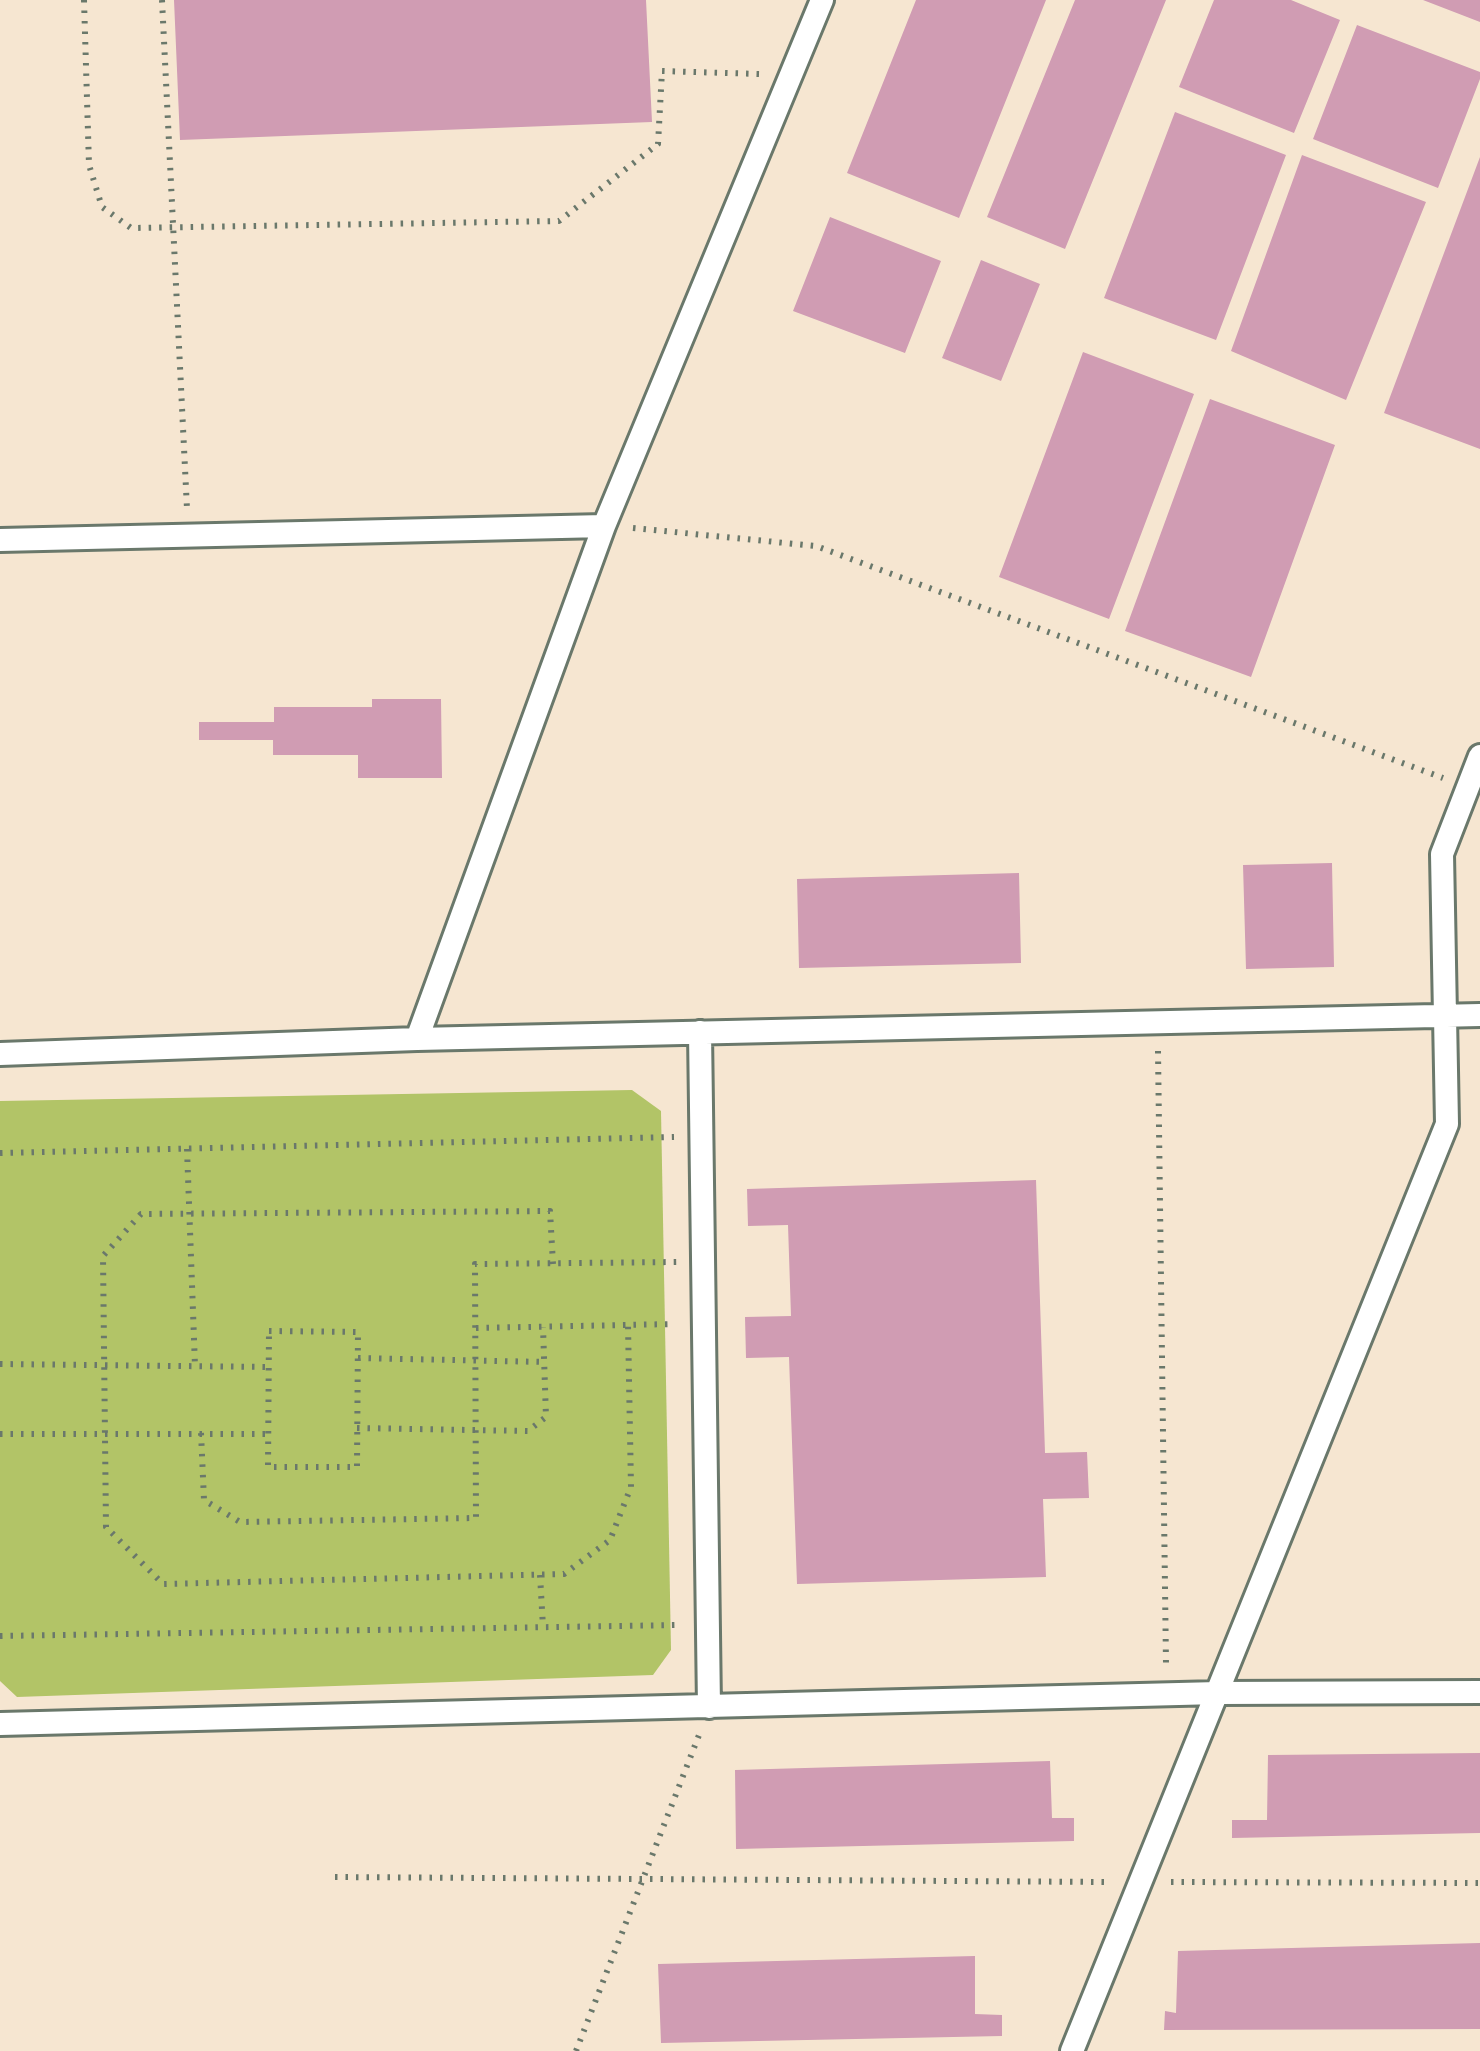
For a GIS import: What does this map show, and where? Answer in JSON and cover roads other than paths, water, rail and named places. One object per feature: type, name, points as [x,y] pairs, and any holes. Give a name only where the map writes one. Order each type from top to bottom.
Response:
[{"type":"lane","points":[[417,1038],[604,526],[822,0]]},
{"type":"lane","points":[[0,540],[604,526]]},
{"type":"lane","points":[[1072,2051],[1447,1124],[1442,854],[1480,756]]},
{"type":"lane","points":[[0,1054],[417,1038],[1480,1015]]},
{"type":"lane","points":[[700,1032],[709,1707]]},
{"type":"lane","points":[[0,1724],[1166,1695],[1480,1692]]}]
